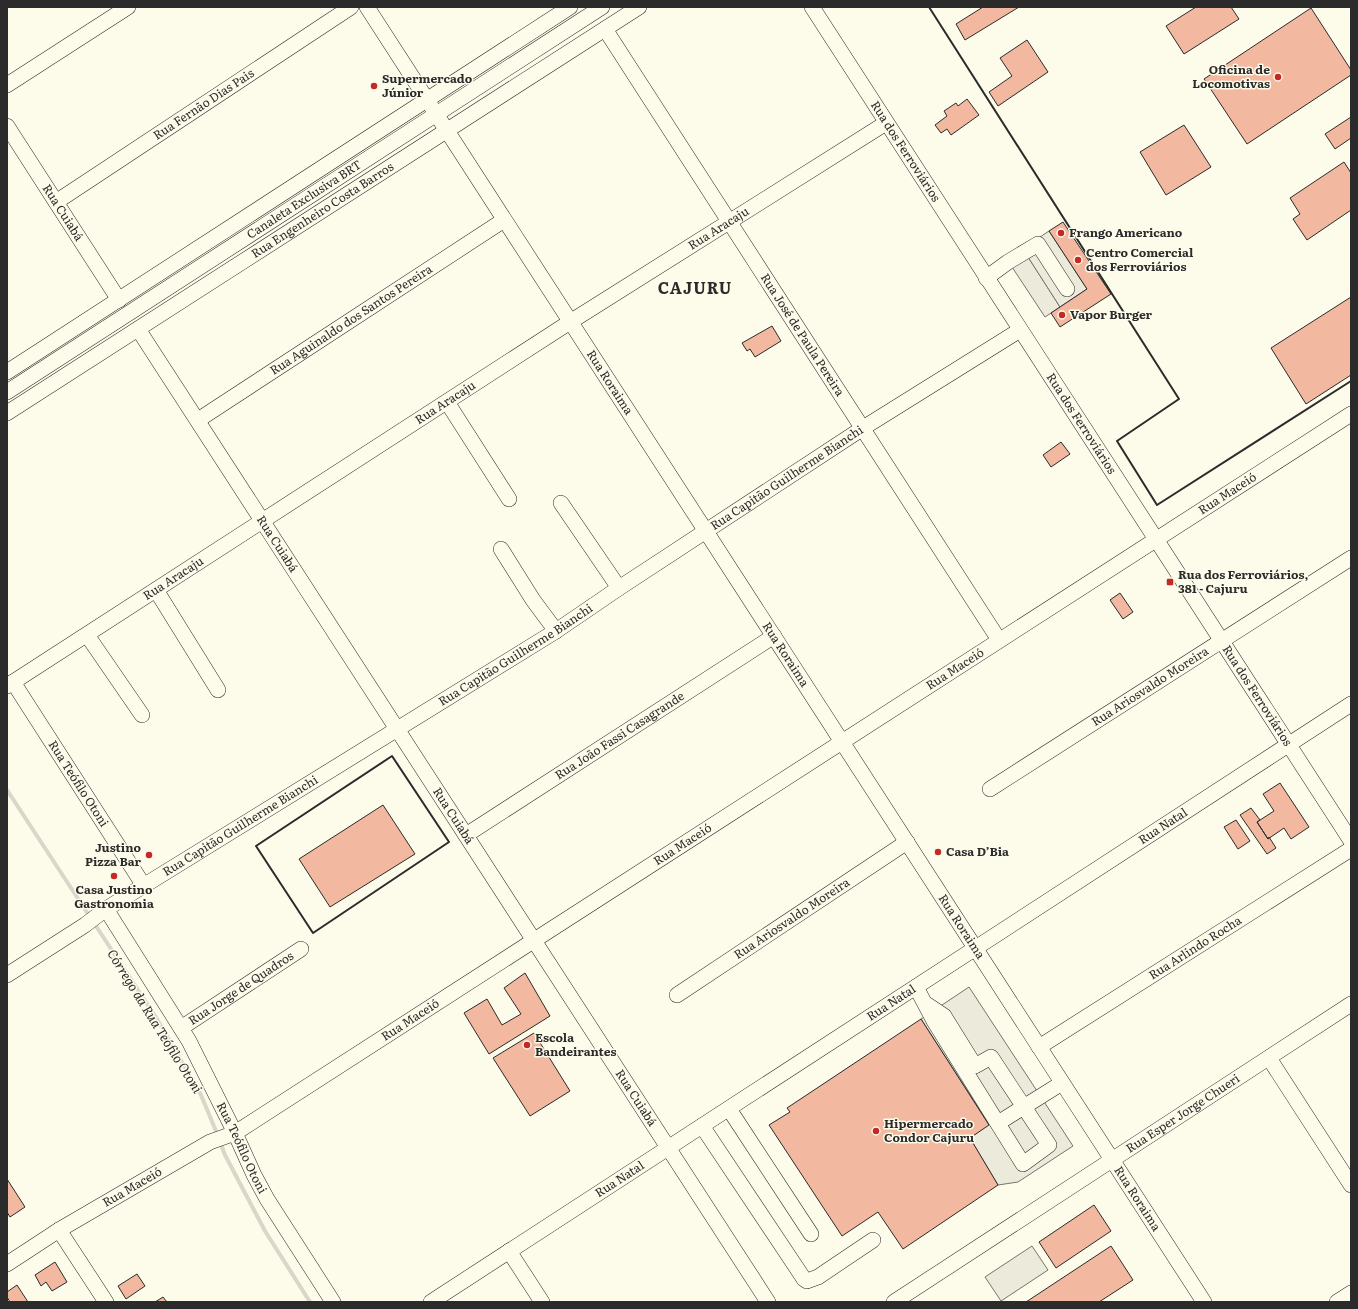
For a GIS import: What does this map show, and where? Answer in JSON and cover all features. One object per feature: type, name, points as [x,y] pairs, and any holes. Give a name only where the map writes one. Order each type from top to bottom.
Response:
[{"type":"street","points":[[7,85],[128,7]]},
{"type":"street","name":"Rua Fernão Dias Pais","points":[[56,202],[351,7]]},
{"type":"street","points":[[7,372],[570,7]]},
{"type":"street","name":"Canaleta Exclusiva BRT","points":[[7,392],[602,7]]},
{"type":"street","name":"Rua Engenheiro Costa Barros","points":[[7,413],[639,7]]},
{"type":"street","name":"Rua dos Ferroviários","points":[[812,7],[1351,841]]},
{"type":"street","name":"Rua Roraima","points":[[373,9],[427,101],[1204,1302]]},
{"type":"street","name":"Rua José de Paula Pereira","points":[[605,29],[999,640]]},
{"type":"street","name":"Rua Aracaju","points":[[10,684],[570,322],[886,123]]},
{"type":"street","name":"Rua Cuiabá","points":[[7,126],[119,300]]},
{"type":"street","name":"Rua Aguinaldo dos Santos Pereira","points":[[198,420],[504,220]]},
{"type":"street","points":[[986,278],[1008,262],[1038,244],[1067,289]]},
{"type":"street","name":"Rua Cuiabá","points":[[138,329],[768,1302]]},
{"type":"street","name":"Rua Capitão Guilherme Bianchi","points":[[7,975],[85,925],[102,912],[556,631],[862,428],[1020,330]]},
{"type":"street","points":[[447,402],[509,499]]},
{"type":"street","name":"Rua Maceió","points":[[7,1264],[59,1230],[210,1142],[235,1133],[1351,414]]},
{"type":"street","points":[[562,503],[619,588]]},
{"type":"street","points":[[501,549],[533,600],[556,631]]},
{"type":"street","name":"Rua Ariosvaldo Moreira","points":[[990,789],[1222,642],[1351,558]]},
{"type":"street","points":[[156,590],[218,690]]},
{"type":"street","points":[[87,635],[142,715]]},
{"type":"street","name":"Rua João Fassi Casagrande","points":[[466,835],[774,636]]},
{"type":"street","name":"Rua Teófilo Otoni","points":[[10,684],[144,886]]},
{"type":"street","name":"Rua Natal","points":[[431,1302],[1351,704]]},
{"type":"street","name":"Rua Ariosvaldo Moreira","points":[[677,995],[907,842]]},
{"type":"street","name":"Rua Arlindo Rocha","points":[[1039,1047],[1351,848]]},
{"type":"street","name":"Rua Teófilo Otoni","points":[[102,912],[181,1028],[196,1054],[267,1199],[333,1302]]},
{"type":"street","name":"Rua Jorge de Quadros","points":[[181,1028],[301,949]]},
{"type":"street","points":[[916,987],[934,1021],[1023,1164],[1049,1145],[991,1057],[975,1066],[944,1016],[926,1004]]},
{"type":"street","name":"Rua Esper Jorge Chueri","points":[[894,1302],[1351,1004]]},
{"type":"street","points":[[1269,1058],[1351,1185]]},
{"type":"street","points":[[998,1124],[1062,1082]]},
{"type":"street","points":[[729,1108],[811,1234]]},
{"type":"street","points":[[702,1126],[804,1280],[808,1281],[818,1277],[873,1240]]},
{"type":"street","points":[[59,1230],[106,1302]]},
{"type":"street","points":[[509,1252],[542,1302]]},
{"type":"street","points":[[1337,1302],[1351,1293]]},
{"type":"shaded area","points":[[1049,231],[1087,289],[1060,307],[1028,257],[1007,259]]},
{"type":"shaded area","points":[[1028,257],[1060,307],[1045,317],[1012,267]]},
{"type":"shaded area","points":[[969,987],[1073,1146],[1018,1182],[998,1185],[970,1138],[989,1124],[921,1019]]},
{"type":"shaded area","points":[[1032,1246],[1048,1270],[1001,1301],[985,1277]]},
{"type":"building","points":[[983,7],[1019,7],[965,40],[956,24]]},
{"type":"building","points":[[1196,7],[1231,7],[1239,19],[1184,54],[1166,26]]},
{"type":"building","name":"Oficina de Locomotivas","points":[[1311,8],[1351,70],[1351,75],[1247,144],[1204,79]]},
{"type":"building","points":[[1027,40],[1048,72],[998,106],[989,92],[1012,76],[1000,58]]},
{"type":"building","points":[[967,99],[979,115],[951,135],[947,129],[941,133],[935,125],[947,116],[944,111],[956,103],[958,106]]},
{"type":"building","points":[[1351,117],[1351,138],[1335,149],[1325,134]]},
{"type":"building","points":[[1184,125],[1211,167],[1166,195],[1140,152]]},
{"type":"building","points":[[1344,162],[1351,173],[1351,210],[1307,240],[1293,219],[1300,214],[1290,198]]},
{"type":"building","name":"Centro Comercial dos Ferroviários","points":[[1063,222],[1111,294],[1060,327],[1051,313],[1087,289],[1049,231]]},
{"type":"building","points":[[1351,297],[1351,375],[1306,404],[1271,348]]},
{"type":"building","points":[[772,326],[781,341],[755,357],[750,349],[747,351],[742,343]]},
{"type":"building","points":[[1061,442],[1070,454],[1051,467],[1043,455]]},
{"type":"building","points":[[1120,593],[1133,612],[1123,619],[1110,600]]},
{"type":"building","points":[[1280,783],[1309,827],[1291,839],[1284,828],[1268,839],[1257,822],[1274,811],[1263,794]]},
{"type":"building","points":[[383,805],[415,854],[330,907],[299,859]]},
{"type":"building","points":[[1251,808],[1260,820],[1257,822],[1276,848],[1267,854],[1240,815]]},
{"type":"building","points":[[1236,820],[1250,841],[1238,849],[1224,827]]},
{"type":"building","points":[[525,973],[550,1016],[489,1054],[464,1013],[487,999],[502,1025],[521,1014],[504,988]]},
{"type":"building","name":"Hipermercado Condor Cajuru","points":[[921,1019],[989,1125],[970,1138],[998,1185],[903,1249],[878,1212],[842,1236],[769,1125],[790,1112],[787,1108]]},
{"type":"building","points":[[534,1033],[570,1091],[530,1116],[493,1058]]},
{"type":"building","points":[[7,1179],[25,1207],[10,1217],[7,1212]]},
{"type":"building","points":[[1094,1205],[1111,1231],[1056,1268],[1039,1242]]},
{"type":"building","points":[[1111,1246],[1133,1280],[1099,1302],[1026,1302]]},
{"type":"building","points":[[55,1262],[67,1282],[52,1291],[46,1282],[41,1286],[35,1275]]},
{"type":"building","points":[[137,1274],[145,1286],[126,1299],[118,1286]]},
{"type":"building","points":[[17,1285],[28,1302],[10,1302],[7,1297],[7,1292]]},
{"type":"building","points":[[163,1297],[167,1302],[155,1302]]},
{"type":"waterway","name":"Córrego da Rua Teófilo Otoni","points":[[7,790],[90,917]]},
{"type":"waterway","name":"Córrego da Rua Teófilo Otoni","points":[[94,923],[157,1019],[201,1095],[218,1136]]},
{"type":"waterway","name":"Córrego da Rua Teófilo Otoni","points":[[220,1142],[225,1155],[265,1231],[310,1302]]},
{"type":"wall","points":[[929,7],[1179,399],[1117,441],[1157,505],[1351,381]]},
{"type":"wall","points":[[392,756],[449,842],[313,933],[256,846],[392,756]]},
{"type":"place","name":"Oficina de Locomotivas","points":[[1278,77]]},
{"type":"place","name":"Supermercado Júnior","points":[[374,86]]},
{"type":"place","name":"Frango Americano","points":[[1061,233]]},
{"type":"place","name":"Centro Comercial dos Ferroviários","points":[[1078,260]]},
{"type":"place","name":"Vapor Burger","points":[[1062,315]]},
{"type":"place","name":"Rua dos Ferroviários, 381 - Cajuru","points":[[1170,582]]},
{"type":"place","name":"Casa D’Bia","points":[[938,852]]},
{"type":"place","name":"Justino Pizza Bar","points":[[149,855]]},
{"type":"place","name":"Casa Justino Gastronomia","points":[[114,876]]},
{"type":"place","name":"Escola Bandeirantes","points":[[527,1045]]},
{"type":"place","name":"Hipermercado Condor Cajuru","points":[[876,1131]]},
{"type":"district","name":"CAJURU","points":[[695,288]]}]
